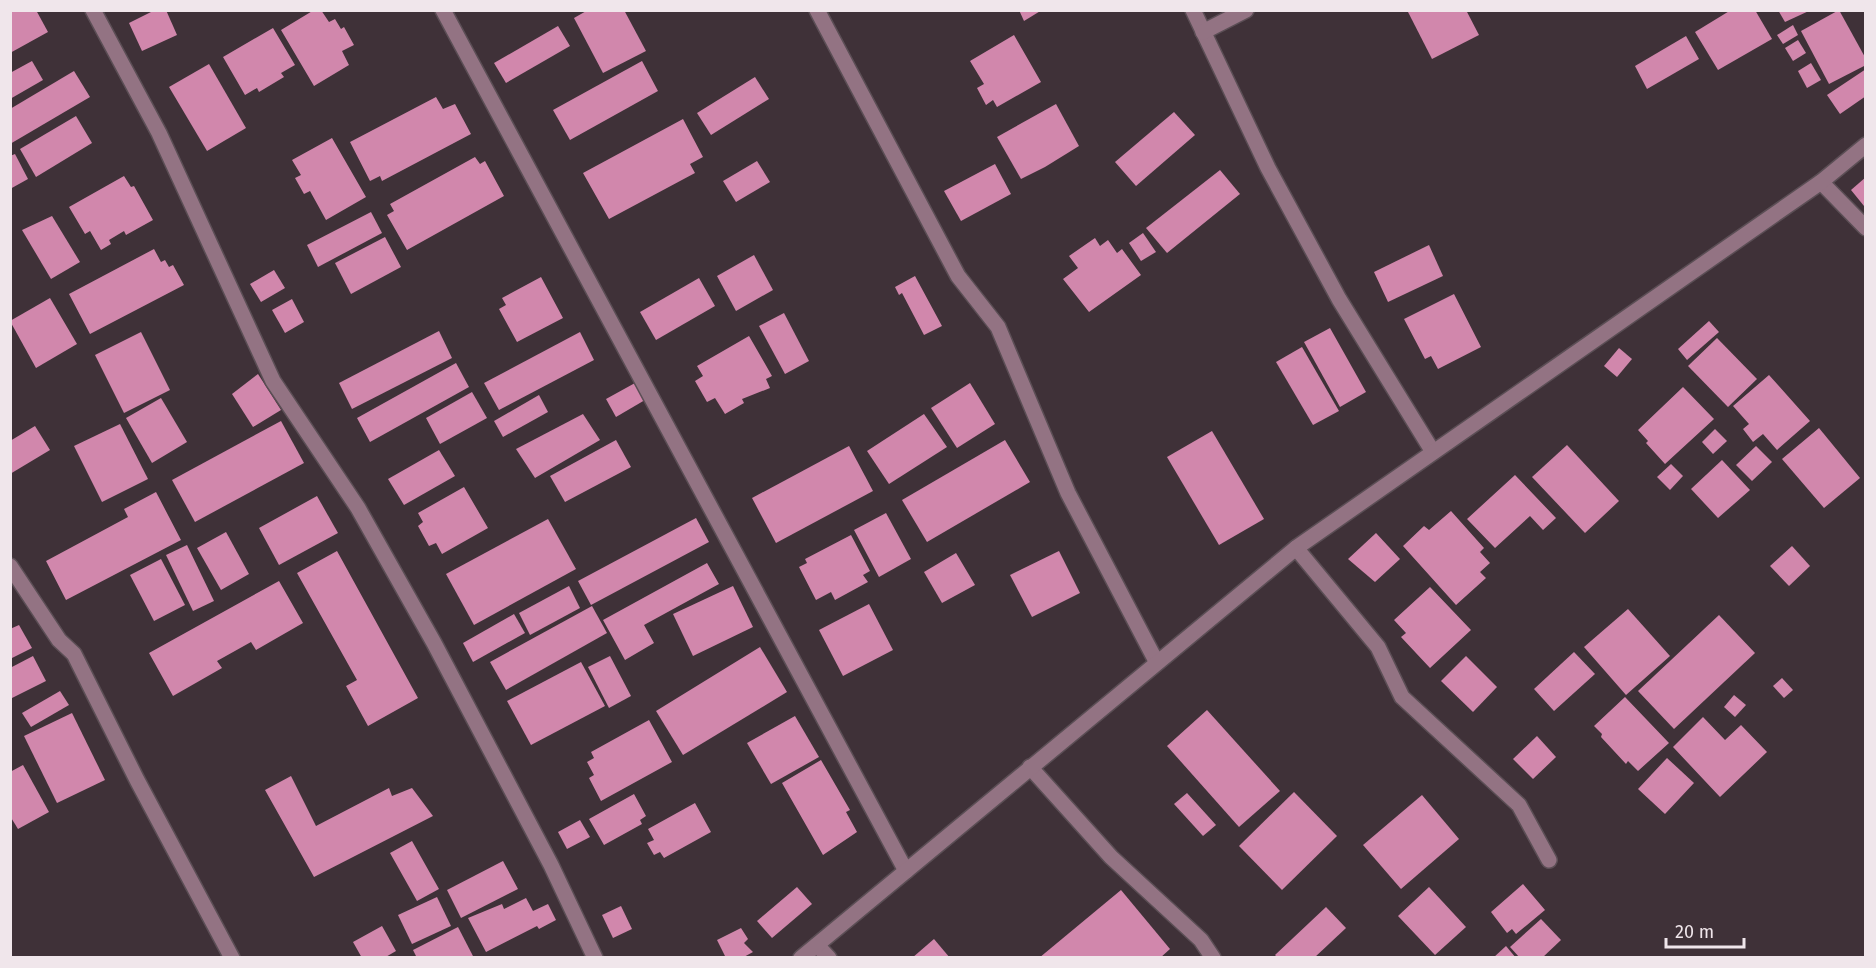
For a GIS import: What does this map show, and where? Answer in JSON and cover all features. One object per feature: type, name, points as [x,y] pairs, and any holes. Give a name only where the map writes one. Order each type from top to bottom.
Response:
[{"type":"street","points":[[93,10],[159,133],[273,381],[358,508],[434,643],[552,865],[595,957]]},
{"type":"street","points":[[443,10],[906,871]]},
{"type":"street","points":[[817,10],[958,276],[998,327],[1068,493],[1156,661]]},
{"type":"street","points":[[1193,10],[1268,168],[1333,288],[1433,452]]},
{"type":"street","points":[[1203,32],[1246,10]]},
{"type":"street","points":[[801,957],[1156,661],[1296,548],[1821,182],[1866,145]]},
{"type":"street","points":[[1821,182],[1866,228]]},
{"type":"street","points":[[1296,548],[1378,647],[1402,697],[1519,805],[1549,860]]},
{"type":"street","points":[[10,566],[59,639],[74,654],[137,780],[232,957]]},
{"type":"street","points":[[1030,767],[1110,857],[1201,940],[1213,957]]},
{"type":"street","points":[[817,945],[829,957]]},
{"type":"building","points":[[10,10],[36,10],[48,32],[10,53]]},
{"type":"building","points":[[155,10],[166,10],[177,35],[142,51],[129,23]]},
{"type":"building","points":[[314,10],[321,10],[329,22],[335,19],[341,29],[344,27],[354,45],[342,51],[349,65],[314,86],[281,30]]},
{"type":"building","points":[[588,10],[624,10],[646,51],[603,73],[574,18]]},
{"type":"building","points":[[1019,10],[1042,10],[1024,21]]},
{"type":"building","points":[[1407,10],[1466,10],[1479,35],[1432,59]]},
{"type":"building","points":[[1731,10],[1755,10],[1772,39],[1718,70],[1695,32]]},
{"type":"building","points":[[1778,10],[1811,10],[1785,22]]},
{"type":"building","points":[[1839,10],[1866,59],[1866,65],[1829,84],[1801,31]]},
{"type":"building","points":[[1793,25],[1798,35],[1783,44],[1777,35]]},
{"type":"building","points":[[558,26],[570,46],[506,83],[494,63]]},
{"type":"building","points":[[273,28],[295,65],[281,73],[284,77],[259,92],[257,88],[245,95],[223,57]]},
{"type":"building","points":[[1014,35],[1041,82],[997,107],[993,100],[986,105],[977,88],[984,84],[970,61]]},
{"type":"building","points":[[1686,36],[1699,59],[1647,89],[1635,66]]},
{"type":"building","points":[[1798,40],[1806,53],[1793,61],[1785,48]]},
{"type":"building","points":[[32,61],[43,80],[10,99],[10,73]]},
{"type":"building","points":[[642,61],[658,91],[570,140],[553,110]]},
{"type":"building","points":[[1811,63],[1821,80],[1807,88],[1798,71]]},
{"type":"building","points":[[209,64],[246,128],[207,151],[169,87]]},
{"type":"building","points":[[1866,69],[1866,96],[1840,114],[1827,95]]},
{"type":"building","points":[[74,71],[90,97],[10,144],[10,109]]},
{"type":"building","points":[[755,77],[769,99],[711,135],[697,113]]},
{"type":"building","points":[[436,97],[443,109],[455,104],[471,134],[382,181],[380,176],[370,181],[350,142]]},
{"type":"building","points":[[1056,104],[1079,146],[1021,179],[997,137]]},
{"type":"building","points":[[1174,112],[1195,135],[1136,186],[1115,162]]},
{"type":"building","points":[[76,116],[92,143],[36,177],[20,149]]},
{"type":"building","points":[[683,119],[703,157],[690,164],[695,173],[609,219],[583,173]]},
{"type":"building","points":[[332,138],[366,197],[326,220],[310,191],[304,194],[295,178],[301,175],[292,160]]},
{"type":"building","points":[[15,154],[28,179],[10,189],[10,156]]},
{"type":"building","points":[[475,157],[480,164],[485,161],[504,196],[407,250],[387,215],[394,211],[390,204]]},
{"type":"building","points":[[757,161],[770,182],[736,202],[723,181]]},
{"type":"building","points":[[995,164],[1011,194],[961,221],[944,191]]},
{"type":"building","points":[[1220,170],[1240,194],[1167,253],[1146,228]]},
{"type":"building","points":[[124,176],[131,187],[134,186],[153,220],[126,235],[124,231],[109,240],[111,244],[101,250],[90,231],[85,234],[69,207]]},
{"type":"building","points":[[1866,177],[1866,204],[1864,206],[1851,190]]},
{"type":"building","points":[[371,212],[382,233],[318,267],[307,245]]},
{"type":"building","points":[[52,216],[80,262],[51,279],[22,230]]},
{"type":"building","points":[[1143,233],[1156,252],[1141,261],[1129,243]]},
{"type":"building","points":[[385,237],[401,267],[351,294],[335,263]]},
{"type":"building","points":[[1095,238],[1100,246],[1108,240],[1117,253],[1122,249],[1141,275],[1089,312],[1063,279],[1078,268],[1069,256]]},
{"type":"building","points":[[1429,245],[1443,276],[1388,302],[1374,272]]},
{"type":"building","points":[[154,249],[161,262],[165,260],[169,267],[173,265],[184,285],[90,334],[69,294]]},
{"type":"building","points":[[754,255],[773,290],[736,311],[717,276]]},
{"type":"building","points":[[274,270],[285,288],[261,302],[250,284]]},
{"type":"building","points":[[915,276],[942,326],[924,335],[902,293],[899,295],[895,287]]},
{"type":"building","points":[[541,277],[563,318],[517,342],[499,309],[506,305],[502,298]]},
{"type":"building","points":[[699,278],[715,306],[656,340],[640,312]]},
{"type":"building","points":[[1454,294],[1481,347],[1438,369],[1431,356],[1425,359],[1404,319]]},
{"type":"building","points":[[50,298],[77,344],[36,368],[10,321]]},
{"type":"building","points":[[292,299],[304,322],[285,333],[272,310]]},
{"type":"building","points":[[784,313],[809,361],[785,374],[759,326]]},
{"type":"building","points":[[1709,321],[1719,332],[1687,360],[1678,349]]},
{"type":"building","points":[[1330,328],[1366,392],[1340,407],[1304,342]]},
{"type":"building","points":[[439,331],[452,358],[352,409],[339,383]]},
{"type":"building","points":[[141,332],[170,390],[124,413],[95,355]]},
{"type":"building","points":[[580,332],[594,360],[499,410],[484,383]]},
{"type":"building","points":[[749,336],[772,376],[766,379],[770,388],[742,399],[744,403],[725,414],[715,398],[707,402],[695,381],[703,376],[697,366]]},
{"type":"building","points":[[1717,338],[1757,379],[1728,407],[1688,366]]},
{"type":"building","points":[[1302,347],[1339,411],[1313,425],[1276,362]]},
{"type":"building","points":[[1619,348],[1632,359],[1617,377],[1604,366]]},
{"type":"building","points":[[456,363],[469,387],[370,442],[357,418]]},
{"type":"building","points":[[258,374],[281,410],[253,427],[232,394]]},
{"type":"building","points":[[1769,375],[1810,421],[1777,450],[1763,434],[1753,442],[1743,429],[1749,424],[1733,406]]},
{"type":"building","points":[[635,383],[645,400],[616,417],[606,399]]},
{"type":"building","points":[[970,383],[995,424],[957,448],[931,408]]},
{"type":"building","points":[[1683,387],[1714,419],[1665,464],[1646,443],[1648,441],[1638,430]]},
{"type":"building","points":[[472,392],[487,418],[440,444],[426,418]]},
{"type":"building","points":[[539,395],[548,412],[503,437],[494,421]]},
{"type":"building","points":[[161,398],[187,442],[152,463],[126,418]]},
{"type":"building","points":[[583,414],[600,440],[535,478],[516,449]]},
{"type":"building","points":[[924,414],[947,447],[889,484],[867,451]]},
{"type":"building","points":[[281,421],[304,463],[195,522],[172,480]]},
{"type":"building","points":[[120,424],[148,479],[102,502],[74,446]]},
{"type":"building","points":[[35,426],[50,450],[10,474],[10,441]]},
{"type":"building","points":[[1819,428],[1860,478],[1824,508],[1782,459]]},
{"type":"building","points":[[1715,429],[1727,441],[1713,454],[1702,442]]},
{"type":"building","points":[[1212,431],[1264,519],[1219,545],[1167,457]]},
{"type":"building","points":[[616,440],[631,467],[565,502],[550,476]]},
{"type":"building","points":[[1005,440],[1030,482],[927,542],[902,500]]},
{"type":"building","points":[[1567,445],[1619,501],[1585,533],[1532,477]]},
{"type":"building","points":[[849,446],[873,491],[776,543],[752,498]]},
{"type":"building","points":[[1756,446],[1772,462],[1752,481],[1736,465]]},
{"type":"building","points":[[439,450],[455,476],[404,505],[388,479]]},
{"type":"building","points":[[1722,460],[1750,490],[1718,518],[1691,489]]},
{"type":"building","points":[[1671,464],[1683,476],[1670,490],[1657,477]]},
{"type":"building","points":[[1515,475],[1556,518],[1543,530],[1530,516],[1495,548],[1467,519]]},
{"type":"building","points":[[464,487],[488,528],[442,554],[436,543],[429,546],[418,526],[423,522],[418,513]]},
{"type":"building","points":[[156,492],[181,540],[66,600],[46,561],[128,517],[124,509]]},
{"type":"building","points":[[317,496],[338,533],[279,565],[259,528]]},
{"type":"building","points":[[1451,511],[1484,548],[1480,552],[1490,563],[1480,572],[1486,578],[1456,605],[1403,546],[1424,526],[1429,530]]},
{"type":"building","points":[[886,513],[911,559],[879,577],[854,530]]},
{"type":"building","points":[[696,518],[709,542],[591,605],[578,581]]},
{"type":"building","points":[[548,519],[576,569],[474,625],[446,574]]},
{"type":"building","points":[[226,532],[249,574],[221,590],[197,548]]},
{"type":"building","points":[[1376,533],[1400,559],[1375,582],[1348,559]]},
{"type":"building","points":[[851,535],[870,571],[863,575],[868,582],[835,600],[831,592],[816,600],[799,567],[807,563],[805,559]]},
{"type":"building","points":[[187,545],[214,601],[193,611],[166,555]]},
{"type":"building","points":[[1792,546],[1810,566],[1789,586],[1770,566]]},
{"type":"building","points":[[337,551],[418,698],[368,726],[346,686],[357,680],[297,573]]},
{"type":"building","points":[[1059,551],[1080,593],[1032,617],[1010,575]]},
{"type":"building","points":[[956,553],[975,585],[942,603],[924,572]]},
{"type":"building","points":[[161,559],[185,605],[154,621],[130,575]]},
{"type":"building","points":[[707,563],[719,584],[644,625],[654,643],[625,660],[603,620]]},
{"type":"building","points":[[279,581],[303,623],[256,650],[251,642],[217,661],[222,668],[173,696],[149,653]]},
{"type":"building","points":[[569,586],[580,608],[530,635],[519,613]]},
{"type":"building","points":[[733,586],[753,627],[693,656],[673,614]]},
{"type":"building","points":[[1430,587],[1471,630],[1430,668],[1401,637],[1406,633],[1394,620]]},
{"type":"building","points":[[869,604],[893,650],[843,676],[819,630]]},
{"type":"building","points":[[592,606],[607,633],[506,690],[490,662]]},
{"type":"building","points":[[1628,609],[1670,656],[1626,695],[1584,647]]},
{"type":"building","points":[[514,614],[525,633],[473,662],[463,643]]},
{"type":"building","points":[[1719,615],[1755,653],[1674,729],[1638,691]]},
{"type":"building","points":[[19,625],[32,648],[10,659],[10,629]]},
{"type":"building","points":[[760,647],[787,692],[683,755],[656,711]]},
{"type":"building","points":[[1574,652],[1595,674],[1554,711],[1534,689]]},
{"type":"building","points":[[33,656],[46,681],[10,699],[10,668]]},
{"type":"building","points":[[610,656],[631,696],[609,708],[588,667]]},
{"type":"building","points":[[1466,656],[1497,687],[1473,712],[1441,681]]},
{"type":"building","points":[[581,662],[605,706],[531,745],[507,701]]},
{"type":"building","points":[[1782,678],[1793,690],[1784,698],[1773,686]]},
{"type":"building","points":[[60,691],[69,705],[31,727],[22,713]]},
{"type":"building","points":[[1734,695],[1746,705],[1735,717],[1724,707]]},
{"type":"building","points":[[1625,697],[1669,743],[1638,771],[1628,761],[1626,764],[1594,726]]},
{"type":"building","points":[[1207,710],[1280,791],[1239,827],[1167,746]]},
{"type":"building","points":[[72,713],[105,780],[57,803],[24,736]]},
{"type":"building","points":[[795,716],[819,757],[771,784],[747,743]]},
{"type":"building","points":[[1703,717],[1725,740],[1741,725],[1767,752],[1720,797],[1673,747]]},
{"type":"building","points":[[649,720],[672,762],[601,801],[589,778],[594,775],[587,762],[594,758],[591,752]]},
{"type":"building","points":[[1537,736],[1556,757],[1533,779],[1513,759]]},
{"type":"building","points":[[1667,758],[1694,783],[1665,814],[1638,789]]},
{"type":"building","points":[[821,760],[850,810],[846,812],[857,832],[823,855],[782,783]]},
{"type":"building","points":[[23,765],[49,812],[18,829],[10,816],[10,772]]},
{"type":"building","points":[[291,776],[316,826],[389,788],[392,796],[412,788],[433,816],[314,877],[265,790]]},
{"type":"building","points":[[1294,792],[1337,836],[1282,890],[1239,846]]},
{"type":"building","points":[[1187,793],[1216,825],[1203,836],[1174,804]]},
{"type":"building","points":[[634,794],[646,816],[640,820],[642,824],[604,845],[589,819]]},
{"type":"building","points":[[1422,795],[1459,839],[1401,889],[1363,845]]},
{"type":"building","points":[[695,803],[711,832],[664,858],[660,852],[654,855],[647,843],[654,840],[648,829]]},
{"type":"building","points":[[580,820],[590,837],[567,849],[558,832]]},
{"type":"building","points":[[412,841],[439,889],[417,901],[390,853]]},
{"type":"building","points":[[503,861],[518,889],[461,918],[447,890]]},
{"type":"building","points":[[1523,884],[1545,910],[1516,934],[1512,929],[1507,933],[1491,912]]},
{"type":"building","points":[[797,887],[812,904],[772,938],[757,921]]},
{"type":"building","points":[[1429,887],[1466,927],[1435,955],[1398,916]]},
{"type":"building","points":[[1121,890],[1170,949],[1160,958],[1039,958]]},
{"type":"building","points":[[437,897],[451,926],[412,944],[398,915]]},
{"type":"building","points":[[526,898],[533,911],[548,904],[556,920],[539,929],[537,926],[486,952],[468,918],[502,904],[504,909]]},
{"type":"building","points":[[621,906],[632,929],[613,938],[602,915]]},
{"type":"building","points":[[1326,907],[1346,928],[1314,958],[1278,958],[1275,955]]},
{"type":"building","points":[[1541,919],[1561,940],[1542,958],[1520,958],[1510,947]]},
{"type":"building","points":[[382,926],[396,951],[384,958],[362,958],[353,942]]},
{"type":"building","points":[[458,927],[474,958],[417,958],[413,950]]},
{"type":"building","points":[[741,928],[748,939],[744,943],[753,952],[742,958],[726,958],[717,940]]},
{"type":"building","points":[[934,939],[950,958],[912,958]]},
{"type":"building","points":[[1506,946],[1516,958],[1493,958]]}]
